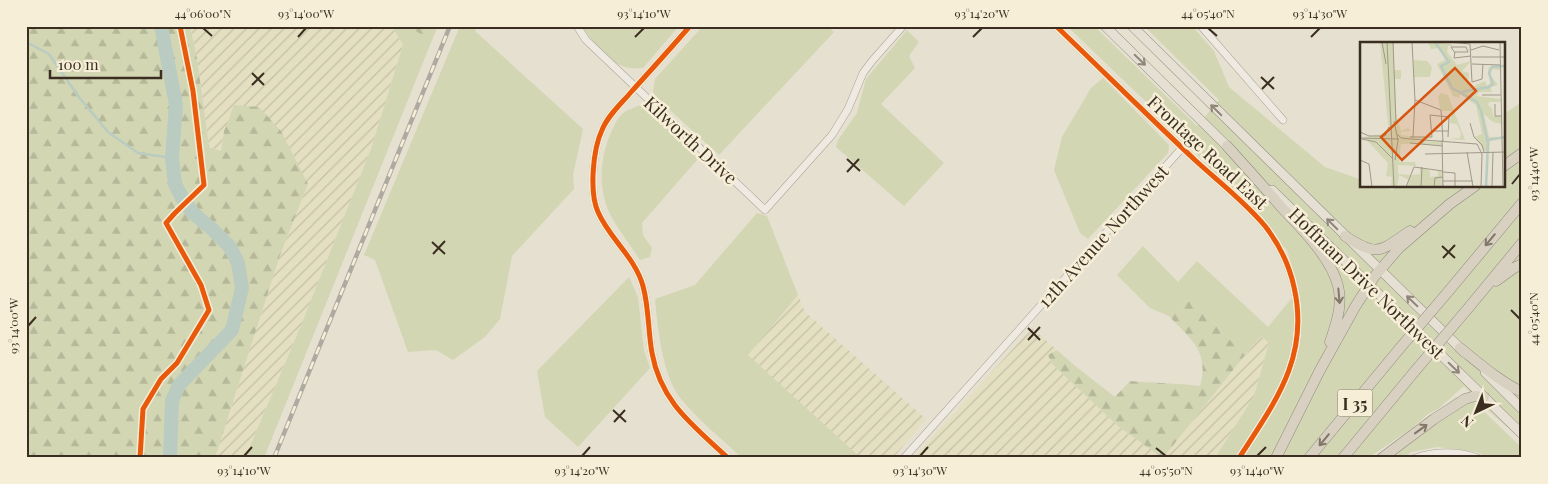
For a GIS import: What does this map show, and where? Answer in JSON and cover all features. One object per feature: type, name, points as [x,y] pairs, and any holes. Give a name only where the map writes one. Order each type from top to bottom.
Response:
[{"type":"highway","points":[[1227,146],[1306,234],[1333,273],[1338,286],[1340,301],[1338,314],[1320,370]]},
{"type":"highway","points":[[1506,165],[1522,153]]},
{"type":"highway","points":[[1345,236],[1369,250],[1382,249],[1472,188]]},
{"type":"highway","points":[[1276,458],[1320,370],[1355,307],[1380,270],[1410,237],[1451,203]]},
{"type":"highway","name":"I 35","points":[[1309,458],[1522,203]]},
{"type":"highway","name":"I 35","points":[[1343,458],[1522,243]]},
{"type":"highway","points":[[1470,306],[1500,277],[1522,264]]},
{"type":"highway","points":[[1460,348],[1493,375],[1522,392]]},
{"type":"highway","points":[[1382,458],[1434,419],[1465,399],[1475,396],[1484,397]]},
{"type":"main road","name":"Hoffman Drive Northwest","points":[[1105,26],[1522,434]]},
{"type":"main road","name":"Hoffman Drive Northwest","points":[[1132,26],[1522,409]]},
{"type":"street","name":"Kilworth Drive","points":[[577,26],[586,40],[765,210],[832,135],[848,109],[863,73],[872,60],[903,26]]},
{"type":"street","points":[[690,26],[614,112],[602,129],[594,166],[593,190],[597,211],[635,267],[642,283],[648,306],[652,352],[659,379],[668,397],[678,412],[728,458]]},
{"type":"street","name":"Frontage Road East","points":[[1056,26],[1182,148],[1256,216],[1273,237],[1287,263],[1297,302],[1297,340],[1293,360],[1274,402],[1239,458]]},
{"type":"street","points":[[1201,26],[1282,120]]},
{"type":"street","name":"12th Avenue Northwest","points":[[904,458],[1182,148]]},
{"type":"street","points":[[1416,458],[1435,452],[1444,452],[1478,458]]},
{"type":"shaded area","points":[[190,26],[392,26],[403,45],[371,149],[302,323],[245,458],[215,458],[280,255],[308,184],[224,131],[221,151],[209,147],[197,58]]},
{"type":"shaded area","points":[[798,295],[805,312],[926,419],[893,458],[861,458],[747,355]]},
{"type":"shaded area","points":[[1032,328],[1057,350],[1048,355],[1052,364],[1119,427],[1163,457],[1261,336],[1269,343],[1254,396],[1215,458],[913,458]]},
{"type":"green space","points":[[26,26],[190,26],[197,58],[209,147],[221,151],[224,131],[234,105],[259,107],[281,131],[308,184],[280,255],[215,458],[26,458]]},
{"type":"green space","points":[[392,26],[406,26],[432,40],[264,458],[245,458],[302,323],[371,149],[403,45]]},
{"type":"green space","points":[[406,26],[438,26],[432,40]]},
{"type":"green space","points":[[460,26],[476,26],[475,31],[583,129],[573,175],[574,189],[512,256],[500,319],[485,337],[453,360],[436,350],[408,352],[375,260],[364,255]]},
{"type":"green space","points":[[581,26],[679,26],[643,68],[630,68],[622,66],[609,58]]},
{"type":"green space","points":[[703,26],[827,26],[834,32],[719,155],[661,102],[653,92],[655,79]]},
{"type":"green space","points":[[1067,26],[1094,26],[1197,126],[1219,100],[1144,26],[1192,26],[1214,51],[1229,87],[1325,167],[1360,179],[1360,188],[1386,188],[1392,190],[1395,188],[1506,188],[1506,113],[1522,102],[1522,440],[1484,407],[1464,386],[1438,409],[1428,414],[1411,429],[1368,458],[1215,458],[1254,396],[1269,343],[1261,336],[1245,355],[1189,299],[1169,316],[1150,308],[1117,275],[1143,246],[1178,282],[1197,261],[1268,327],[1299,289],[1287,250],[1166,121]]},
{"type":"green space","points":[[907,30],[919,42],[909,56],[915,68],[881,104],[944,163],[904,206],[836,147],[838,140],[857,113],[866,79]]},
{"type":"green space","points":[[1103,78],[1169,145],[1168,153],[1088,239],[1080,233],[1054,170],[1062,137],[1091,88]]},
{"type":"green space","points":[[641,105],[695,153],[697,160],[642,223],[643,235],[652,248],[650,257],[640,260],[607,208],[602,188],[602,166],[606,145],[621,115]]},
{"type":"green space","points":[[757,213],[767,216],[798,295],[748,355],[861,458],[742,458],[688,407],[681,399],[669,377],[662,351],[655,299],[695,285]]},
{"type":"green space","points":[[629,277],[638,297],[644,351],[650,368],[578,447],[545,417],[537,371]]},
{"type":"green space","points":[[1189,299],[1245,355],[1163,458],[1119,427],[1052,364],[1048,355],[1057,350],[1115,397],[1130,381],[1200,386],[1202,364],[1200,355],[1191,339],[1169,316]]},
{"type":"green space","points":[[1456,397],[1473,401],[1522,448],[1522,458],[1490,458],[1477,452],[1437,447],[1411,452],[1405,458],[1385,458],[1415,431]]},
{"type":"waterway","points":[[161,26],[176,105],[172,158],[175,184],[193,213],[230,247],[238,263],[242,288],[232,330],[179,385],[172,401],[170,458]]},
{"type":"waterway","points":[[26,42],[49,54],[78,96],[108,132],[138,153],[172,158]]},
{"type":"railway","points":[[274,458],[450,26]]},
{"type":"cycle path","points":[[140,458],[143,409],[161,379],[177,363],[209,310],[201,285],[166,223],[204,185],[193,91],[180,26]]},
{"type":"cycle path","points":[[690,26],[608,119],[596,148],[593,182],[595,204],[598,212],[634,266],[643,286],[652,353],[656,371],[663,386],[671,400],[691,424],[728,458]]},
{"type":"cycle path","points":[[1056,26],[1178,144],[1249,209],[1270,233],[1286,262],[1294,287],[1298,312],[1297,335],[1293,357],[1286,378],[1276,398],[1239,458]]}]
